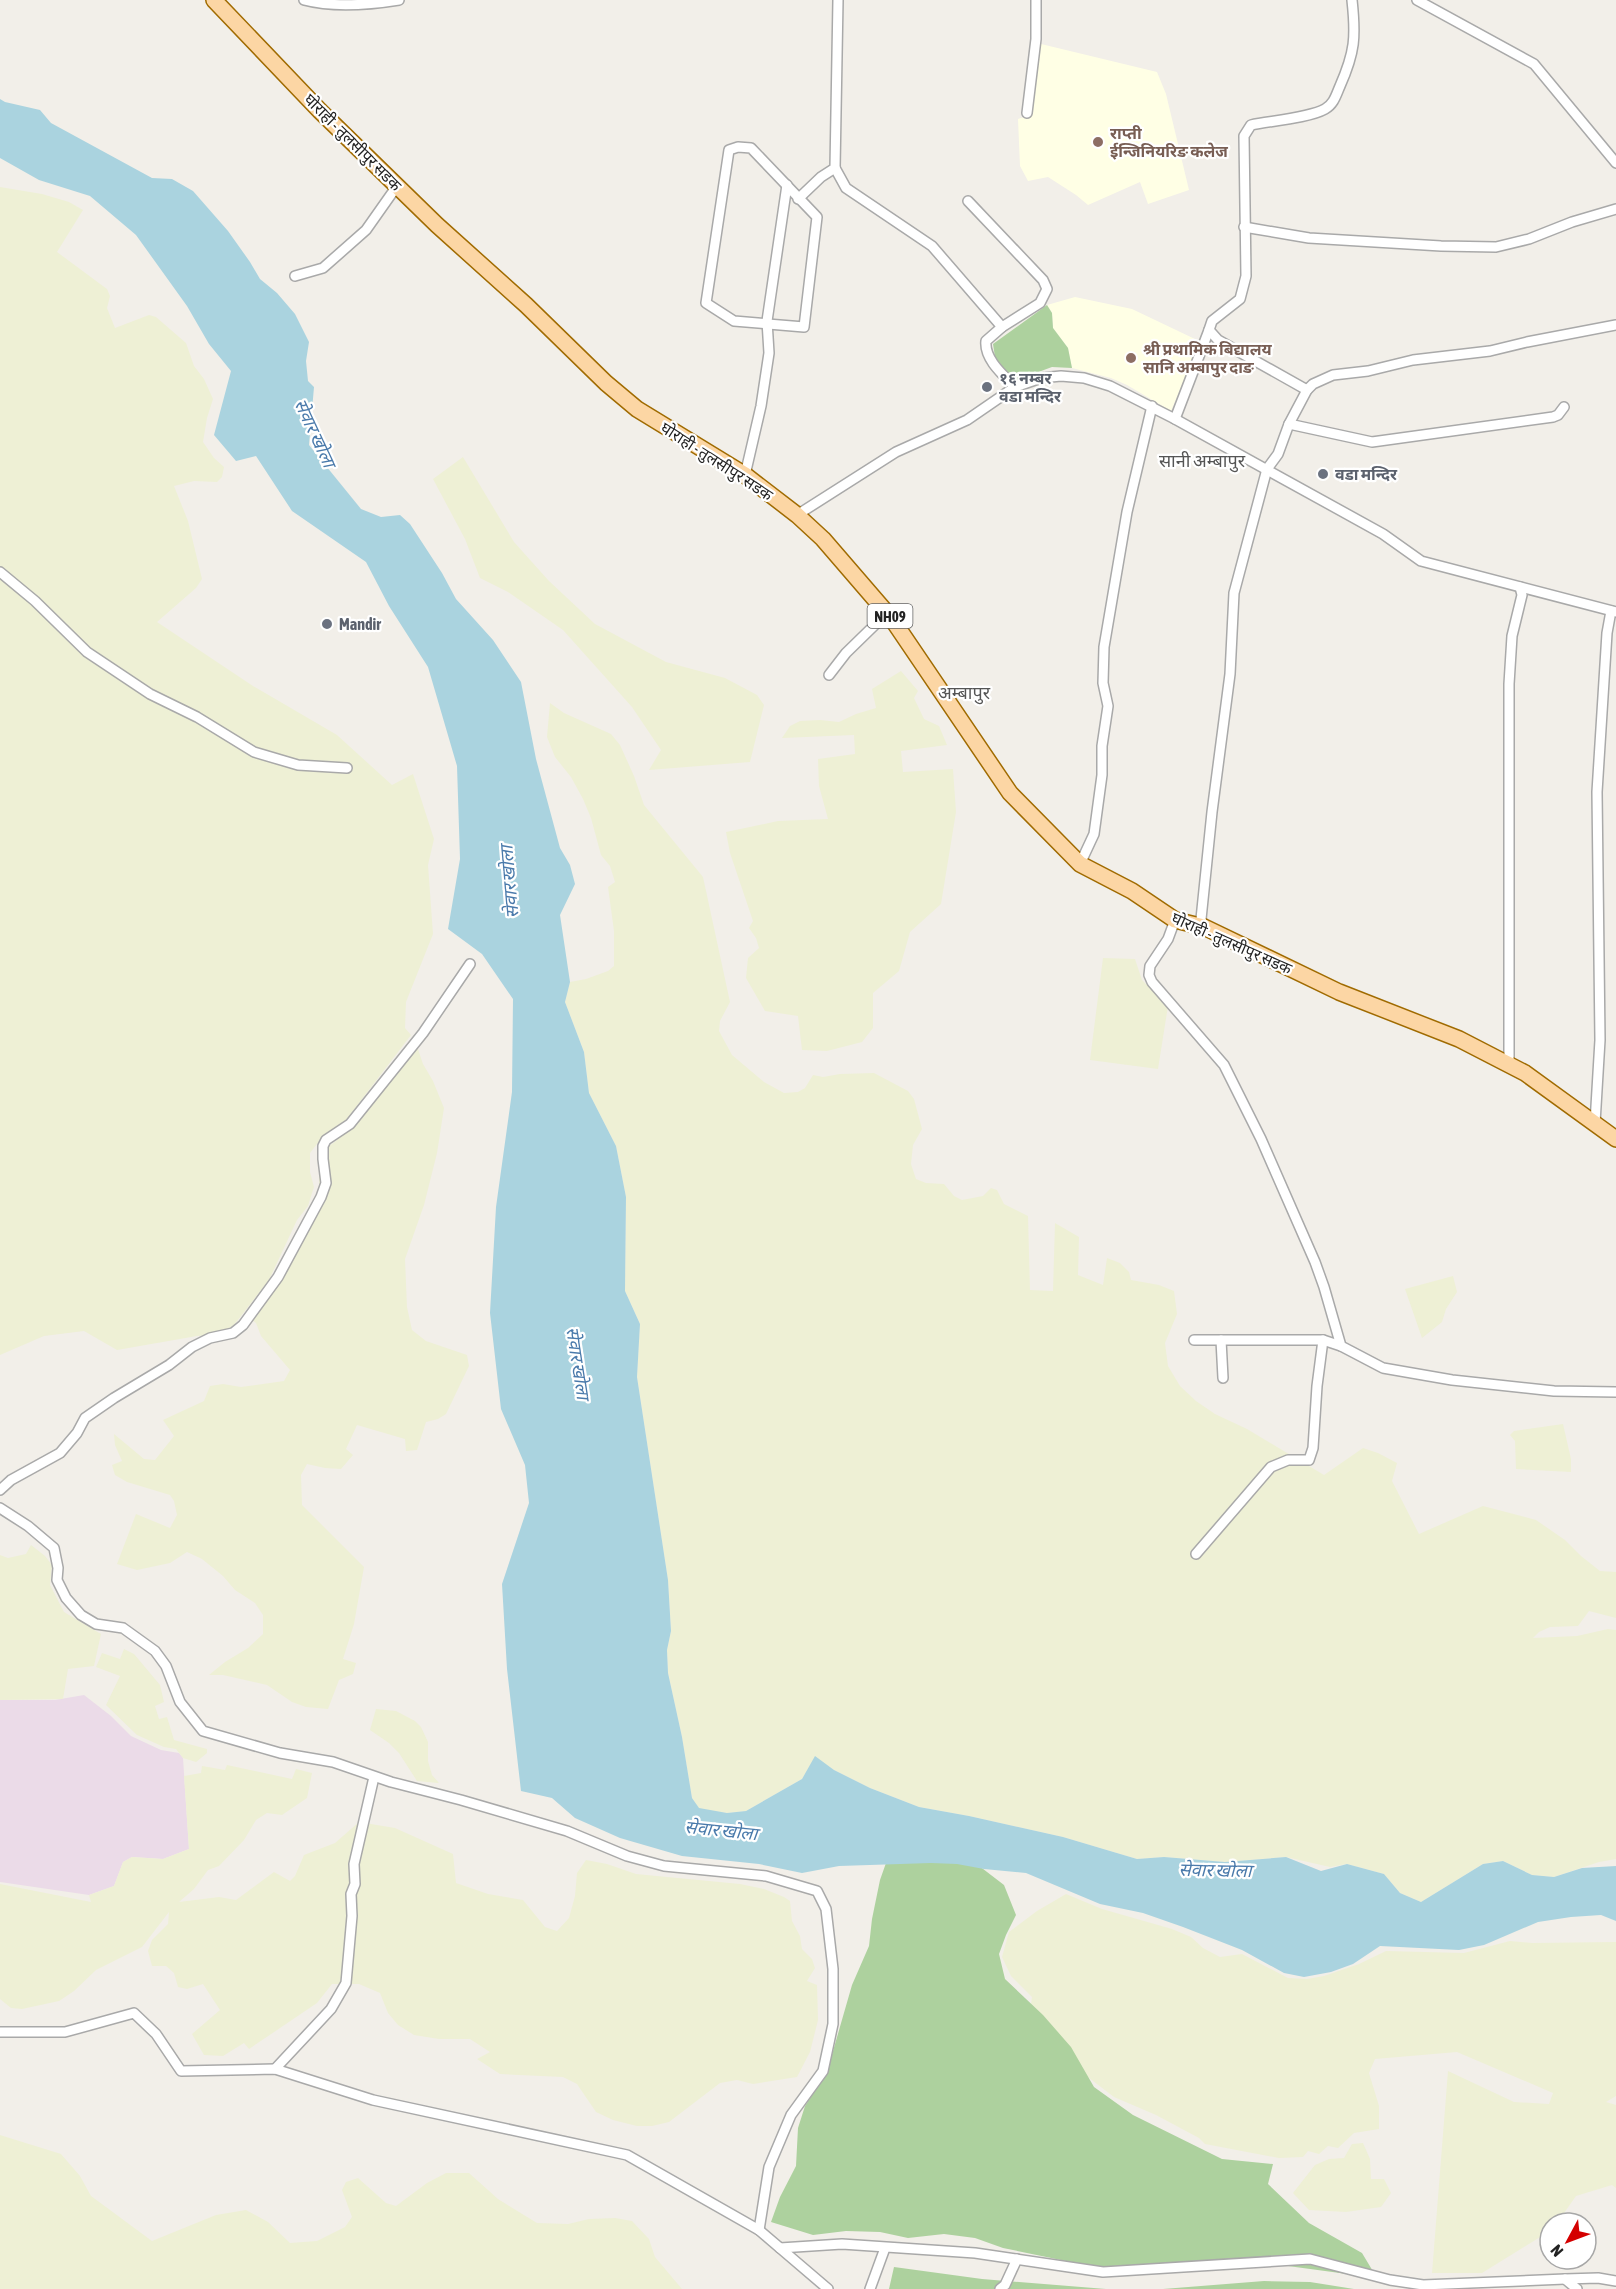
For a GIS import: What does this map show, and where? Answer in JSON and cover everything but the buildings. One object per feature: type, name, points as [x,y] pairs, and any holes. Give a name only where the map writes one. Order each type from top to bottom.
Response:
[{"type":"main road","name":"घोराही - तुलसीपुर सडक","points":[[215,0],[320,111],[437,225],[525,304],[606,383],[637,409],[745,475],[797,515],[823,539],[887,613],[1010,793],[1080,864],[1132,891],[1175,920],[1204,927],[1339,992],[1459,1039],[1509,1064],[1616,1139]]},
{"type":"street","points":[[304,0],[350,5],[396,0]]},
{"type":"street","points":[[838,0],[834,168],[846,188],[932,246],[1002,327]]},
{"type":"street","points":[[1027,113],[1036,39],[1035,0]]},
{"type":"street","points":[[1175,419],[1212,321],[1240,299],[1246,276],[1244,136],[1251,125],[1312,113],[1325,109],[1334,101],[1351,63],[1355,39],[1352,0]]},
{"type":"street","points":[[1417,0],[1534,64],[1616,163]]},
{"type":"street","points":[[738,147],[750,148],[787,185],[817,218],[804,327],[734,321],[706,303],[729,150],[738,147]]},
{"type":"street","points":[[798,199],[820,177],[834,168]]},
{"type":"street","points":[[745,475],[761,406],[769,353],[768,325],[787,185]]},
{"type":"street","points":[[295,276],[323,268],[366,230],[397,186]]},
{"type":"street","points":[[968,201],[1043,280],[1047,289],[1040,303],[1002,327],[986,341],[985,348],[991,360],[1015,387]]},
{"type":"street","points":[[1244,227],[1309,238],[1496,247],[1529,239],[1572,222],[1616,209]]},
{"type":"street","points":[[1204,927],[1201,919],[1202,907],[1230,674],[1234,593],[1267,469],[1278,454],[1289,424],[1307,390],[1313,384],[1334,375],[1368,371],[1413,360],[1490,351],[1616,325]]},
{"type":"street","points":[[1209,330],[1218,340],[1307,390]]},
{"type":"street","points":[[797,515],[896,452],[968,420],[1015,387],[1041,378],[1061,376],[1084,378],[1110,386],[1152,406],[1383,534],[1421,561],[1614,612],[1607,633],[1597,792],[1600,1040],[1595,1123]]},
{"type":"street","points":[[1080,864],[1094,834],[1102,775],[1102,746],[1108,706],[1103,683],[1104,647],[1127,512],[1152,406]]},
{"type":"street","points":[[1289,424],[1372,442],[1553,417],[1558,415],[1564,407]]},
{"type":"street","points":[[0,572],[35,601],[87,652],[150,694],[197,717],[254,752],[298,765],[347,768]]},
{"type":"street","points":[[1509,1064],[1509,684],[1512,636],[1522,595],[1520,587]]},
{"type":"street","points":[[829,675],[846,653],[887,613]]},
{"type":"street","points":[[1175,920],[1168,939],[1150,966],[1149,975],[1164,998],[1224,1065],[1241,1097],[1315,1262],[1341,1346]]},
{"type":"street","points":[[0,1490],[10,1480],[60,1454],[77,1433],[85,1418],[114,1398],[139,1384],[192,1347],[210,1338],[233,1333],[243,1325],[278,1276],[321,1197],[326,1183],[323,1159],[323,1146],[326,1140],[350,1124],[423,1033],[470,964]]},
{"type":"street","points":[[1194,1340],[1323,1340],[1341,1346],[1383,1368],[1452,1380],[1554,1391],[1616,1392]]},
{"type":"street","points":[[1221,1340],[1223,1378]]},
{"type":"street","points":[[1196,1554],[1271,1467],[1288,1460],[1309,1460],[1323,1340]]},
{"type":"street","points":[[0,1508],[28,1526],[54,1548],[58,1568],[57,1580],[66,1598],[81,1615],[96,1624],[123,1628],[155,1651],[166,1666],[180,1702],[203,1731],[280,1753],[333,1762],[374,1777],[567,1831],[627,1856],[664,1866],[766,1876],[817,1891],[826,1909],[833,1969],[833,2024],[823,2071],[790,2115],[769,2167],[759,2230]]},
{"type":"street","points":[[275,2068],[331,2009],[346,1983],[352,1916],[351,1894],[355,1884],[354,1863],[374,1777]]},
{"type":"street","points":[[0,2032],[65,2032],[134,2013],[156,2034],[181,2071],[275,2068],[373,2100],[627,2155],[759,2230],[828,2289]]},
{"type":"street","points":[[780,2248],[842,2244],[975,2253],[1103,2272],[1310,2259],[1390,2280],[1423,2285],[1598,2278],[1616,2281]]},
{"type":"street","points":[[870,2289],[885,2248]]},
{"type":"street","points":[[1000,2289],[1005,2285],[1017,2259]]},
{"type":"street","points":[[1565,2279],[1577,2289]]},
{"type":"street","points":[[1383,2289],[1390,2280]]},
{"type":"shaded area","name":"राप्ती ईन्जिनियरिङ कलेज","points":[[1041,44],[1157,72],[1166,94],[1189,190],[1148,204],[1140,182],[1088,205],[1048,177],[1028,181],[1020,166],[1018,119],[1030,115]]},
{"type":"shaded area","points":[[0,187],[42,194],[69,202],[83,210],[57,252],[107,289],[110,296],[107,308],[115,328],[149,315],[156,317],[186,343],[194,366],[204,379],[213,399],[203,442],[214,458],[224,467],[222,477],[217,482],[194,481],[174,486],[188,521],[202,579],[196,588],[157,622],[253,686],[337,735],[392,785],[413,774],[434,839],[428,865],[433,934],[406,1002],[405,1028],[411,1035],[343,1124],[317,1144],[310,1153],[310,1172],[314,1187],[308,1206],[297,1220],[269,1280],[234,1325],[218,1335],[197,1336],[117,1350],[84,1331],[44,1336],[0,1355]]},
{"type":"shaded area","name":"श्री प्रथामिक बिद्यालय सानि अम्बापुर दाङ","points":[[1075,297],[1132,309],[1197,340],[1199,344],[1171,411],[1111,378],[1072,368],[1068,348],[1053,328],[1052,313],[1047,305]]},
{"type":"shaded area","points":[[463,457],[514,542],[549,581],[595,624],[666,662],[725,678],[757,695],[764,705],[750,762],[649,770],[661,750],[632,707],[563,630],[508,592],[480,578],[465,539],[433,479]]},
{"type":"shaded area","points":[[901,671],[918,691],[914,698],[924,719],[939,726],[947,745],[901,751],[903,772],[953,769],[956,812],[941,904],[910,932],[899,971],[873,993],[873,1028],[862,1042],[827,1051],[802,1050],[798,1016],[765,1011],[746,978],[748,958],[759,948],[749,928],[753,921],[730,853],[726,832],[778,821],[828,819],[819,786],[818,759],[855,754],[854,735],[782,738],[790,726],[800,721],[839,722],[876,708],[872,689]]},
{"type":"shaded area","points":[[550,703],[564,713],[611,734],[620,745],[644,805],[703,877],[730,1002],[720,1021],[719,1031],[732,1055],[764,1082],[784,1093],[798,1092],[805,1088],[813,1075],[823,1077],[874,1073],[908,1091],[914,1099],[922,1129],[913,1145],[911,1164],[916,1179],[926,1183],[944,1184],[954,1196],[962,1200],[983,1196],[991,1188],[997,1190],[1004,1204],[1028,1216],[1030,1290],[1053,1291],[1055,1223],[1079,1237],[1078,1275],[1103,1285],[1107,1258],[1120,1263],[1129,1272],[1131,1280],[1159,1285],[1174,1291],[1177,1314],[1165,1343],[1168,1366],[1180,1386],[1215,1414],[1247,1429],[1324,1475],[1363,1448],[1397,1463],[1392,1481],[1419,1534],[1483,1506],[1536,1520],[1565,1540],[1600,1571],[1616,1572],[1616,1618],[1589,1611],[1578,1626],[1550,1627],[1533,1638],[1577,1636],[1608,1629],[1616,1630],[1616,1859],[1599,1862],[1554,1877],[1532,1875],[1503,1861],[1483,1864],[1421,1902],[1400,1893],[1384,1874],[1347,1864],[1330,1867],[1286,1857],[1225,1862],[1164,1857],[1137,1859],[1063,1837],[919,1807],[870,1788],[834,1770],[815,1757],[802,1779],[746,1811],[727,1813],[699,1809],[692,1798],[668,1673],[667,1650],[671,1631],[668,1580],[637,1377],[640,1324],[625,1291],[626,1197],[616,1146],[589,1093],[584,1052],[565,1002],[570,982],[608,971],[614,966],[614,931],[608,887],[615,882],[610,866],[601,855],[591,818],[583,799],[571,777],[555,757],[547,737]]},
{"type":"shaded area","points":[[1103,958],[1135,959],[1142,980],[1168,1006],[1158,1069],[1090,1060]]},
{"type":"shaded area","points":[[417,1046],[444,1108],[437,1153],[424,1205],[405,1259],[407,1307],[412,1330],[426,1341],[467,1355],[469,1366],[446,1414],[426,1422],[417,1450],[406,1451],[405,1439],[357,1425],[346,1449],[353,1455],[341,1469],[307,1464],[301,1475],[302,1505],[364,1567],[354,1624],[343,1659],[356,1663],[353,1674],[339,1680],[328,1709],[306,1707],[292,1702],[267,1685],[223,1675],[209,1675],[248,1648],[263,1634],[263,1615],[255,1603],[235,1590],[223,1576],[202,1559],[187,1552],[170,1563],[137,1570],[117,1564],[136,1514],[170,1528],[177,1515],[170,1495],[127,1482],[115,1475],[112,1465],[122,1461],[115,1445],[114,1434],[144,1459],[155,1460],[174,1436],[163,1420],[204,1401],[210,1386],[223,1384],[241,1387],[284,1381],[290,1370],[261,1336],[256,1323],[249,1318],[276,1278],[319,1197],[319,1153],[336,1141]]},
{"type":"shaded area","points":[[1453,1276],[1457,1292],[1446,1309],[1442,1322],[1422,1338],[1405,1289]]},
{"type":"shaded area","points":[[1563,1424],[1571,1459],[1571,1472],[1516,1469],[1515,1441],[1510,1435],[1514,1431]]},
{"type":"shaded area","points":[[31,1545],[52,1565],[50,1585],[64,1612],[101,1634],[94,1666],[68,1669],[63,1699],[0,1700],[0,1555],[8,1558],[26,1554]]},
{"type":"shaded area","points":[[124,1649],[134,1654],[160,1685],[164,1702],[155,1706],[159,1719],[167,1717],[174,1740],[207,1749],[207,1753],[196,1762],[183,1758],[176,1749],[164,1747],[137,1735],[106,1705],[120,1676],[96,1667],[102,1653],[120,1659]]},
{"type":"shaded area","points":[[84,1695],[111,1716],[131,1736],[161,1750],[179,1753],[183,1758],[189,1849],[163,1859],[132,1857],[123,1862],[114,1886],[89,1895],[0,1882],[0,1700],[55,1700]]},
{"type":"shaded area","points":[[376,1709],[396,1711],[415,1721],[421,1727],[428,1742],[428,1761],[432,1775],[439,1783],[417,1781],[399,1753],[370,1730]]},
{"type":"shaded area","points":[[227,1765],[292,1779],[296,1769],[312,1773],[307,1798],[282,1815],[267,1813],[256,1820],[244,1840],[219,1866],[208,1870],[194,1889],[179,1902],[219,1897],[236,1900],[274,1872],[290,1881],[295,1876],[304,1855],[335,1843],[359,1822],[395,1828],[453,1854],[456,1883],[488,1894],[523,1900],[545,1927],[557,1931],[569,1918],[575,1896],[577,1873],[586,1860],[607,1864],[636,1874],[740,1884],[764,1889],[790,1901],[792,1921],[800,1936],[802,1949],[812,1959],[815,1968],[807,1981],[817,1985],[818,2020],[810,2052],[797,2077],[753,2084],[737,2080],[720,2083],[669,2122],[652,2126],[637,2126],[613,2120],[596,2112],[577,2084],[563,2077],[500,2074],[477,2059],[490,2052],[470,2039],[439,2039],[414,2035],[398,2025],[388,2013],[380,1993],[359,1984],[332,1984],[317,2003],[249,2049],[244,2043],[223,2056],[204,2055],[192,2034],[220,2010],[203,1984],[187,1989],[178,1987],[174,1973],[166,1966],[152,1966],[148,1951],[152,1940],[168,1924],[169,1912],[142,1947],[96,1970],[74,1991],[59,2001],[22,2009],[11,2008],[0,1999],[0,1884],[91,1902],[89,1895],[114,1886],[123,1862],[132,1857],[163,1859],[189,1849],[184,1776],[201,1773],[202,1766],[225,1770]]},
{"type":"shaded area","points":[[1066,1894],[1102,1909],[1172,1929],[1191,1937],[1203,1948],[1220,1957],[1242,1954],[1288,1978],[1307,1979],[1324,1976],[1359,1964],[1386,1951],[1464,1953],[1510,1941],[1616,1942],[1616,2096],[1606,2102],[1616,2105],[1616,2188],[1612,2185],[1576,2196],[1565,2211],[1538,2211],[1538,2238],[1482,2273],[1432,2273],[1448,2071],[1514,2102],[1549,2104],[1553,2093],[1457,2052],[1375,2059],[1369,2073],[1379,2106],[1379,2129],[1354,2133],[1338,2148],[1328,2146],[1319,2154],[1308,2151],[1303,2157],[1279,2158],[1205,2144],[1199,2138],[1156,2115],[1114,2097],[1072,2065],[1029,2018],[1032,1997],[1011,1976],[1002,1957],[1009,1932],[1037,1911]]},
{"type":"shaded area","points":[[0,2135],[61,2154],[80,2176],[91,2196],[152,2241],[216,2215],[246,2210],[268,2222],[290,2243],[317,2241],[345,2227],[352,2217],[342,2190],[346,2182],[358,2178],[386,2203],[396,2206],[427,2183],[446,2173],[469,2173],[498,2199],[537,2223],[568,2224],[589,2219],[615,2218],[632,2221],[649,2239],[655,2257],[682,2289],[0,2289]]},
{"type":"shaded area","points":[[1363,2143],[1370,2159],[1371,2179],[1384,2179],[1391,2193],[1381,2207],[1346,2212],[1309,2210],[1293,2193],[1315,2165],[1329,2159],[1344,2158],[1352,2144]]},
{"type":"green space","points":[[1047,305],[1052,313],[1053,328],[1068,348],[1072,368],[1052,367],[1014,381],[995,357],[993,344]]},
{"type":"green space","points":[[974,1862],[1004,1885],[1016,1915],[999,1954],[1005,1979],[1043,2015],[1071,2047],[1094,2087],[1133,2115],[1222,2159],[1273,2164],[1268,2184],[1309,2223],[1362,2253],[1377,2278],[1273,2264],[1119,2269],[1090,2266],[1003,2248],[975,2238],[944,2234],[908,2238],[880,2232],[846,2231],[813,2235],[771,2222],[780,2197],[796,2166],[798,2128],[805,2106],[827,2072],[852,1985],[869,1946],[872,1919],[886,1863]]},
{"type":"green space","points":[[894,2267],[982,2279],[1106,2289],[889,2289]]},
{"type":"green space","points":[[1264,2281],[1310,2282],[1354,2289],[1163,2289]]},
{"type":"water","name":"सेवार खोला","points":[[0,99],[40,110],[51,123],[152,178],[172,179],[193,191],[228,231],[260,279],[277,293],[295,314],[309,342],[306,361],[308,381],[314,387],[309,445],[361,509],[381,517],[400,515],[410,524],[456,599],[493,640],[521,682],[536,759],[560,848],[570,865],[575,884],[560,915],[570,982],[565,1002],[584,1052],[589,1093],[616,1146],[626,1197],[625,1291],[640,1324],[637,1377],[668,1580],[671,1631],[667,1650],[668,1673],[692,1798],[699,1808],[727,1813],[746,1811],[802,1779],[815,1756],[834,1770],[870,1788],[919,1807],[1063,1837],[1137,1859],[1164,1857],[1225,1862],[1286,1857],[1321,1871],[1347,1864],[1384,1874],[1400,1893],[1421,1902],[1483,1864],[1503,1861],[1532,1875],[1554,1877],[1582,1868],[1616,1866],[1616,1921],[1601,1915],[1538,1922],[1484,1945],[1459,1950],[1380,1946],[1353,1964],[1331,1972],[1304,1977],[1284,1973],[1242,1950],[1183,1927],[1143,1913],[1100,1904],[1026,1873],[931,1863],[839,1866],[802,1873],[759,1864],[682,1856],[620,1838],[575,1818],[552,1798],[521,1791],[507,1669],[502,1584],[529,1503],[525,1465],[501,1409],[490,1313],[496,1207],[512,1092],[513,999],[482,954],[448,929],[460,859],[457,766],[428,667],[389,606],[366,562],[292,511],[256,456],[236,461],[214,435],[231,371],[209,344],[187,306],[136,235],[90,196],[39,180],[0,158]]},
{"type":"place","name":"राप्ती ईन्जिनियरिङ कलेज","points":[[1098,142]]},
{"type":"place","name":"श्री प्रथामिक बिद्यालय सानि अम्बापुर दाङ","points":[[1131,358]]},
{"type":"place","name":"१६ नम्बर वडा मन्दिर","points":[[987,387]]},
{"type":"place","name":"वडा मन्दिर","points":[[1323,474]]},
{"type":"place","name":"Mandir","points":[[327,624]]},
{"type":"district","name":"सानी अम्बापुर","points":[[1202,460]]},
{"type":"district","name":"अम्बापुर","points":[[964,692]]}]
